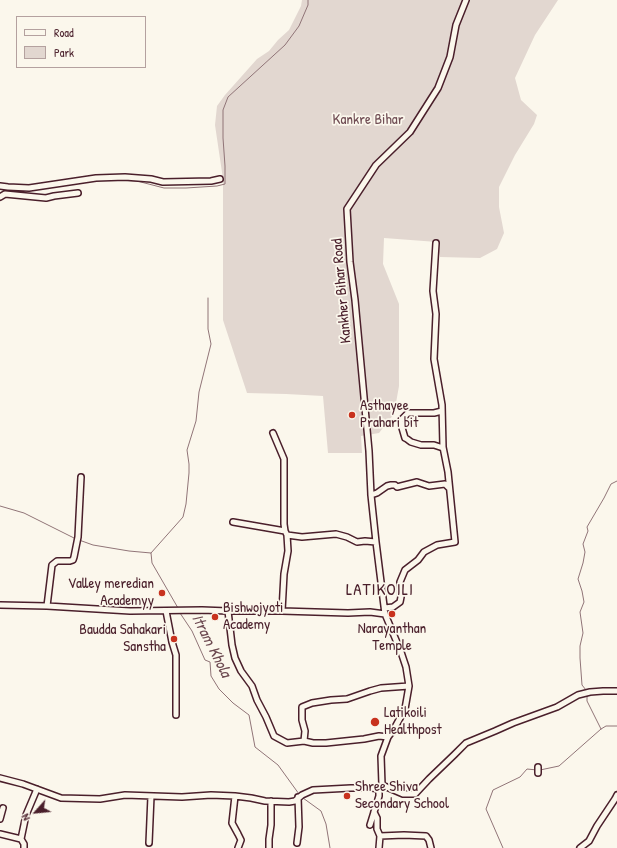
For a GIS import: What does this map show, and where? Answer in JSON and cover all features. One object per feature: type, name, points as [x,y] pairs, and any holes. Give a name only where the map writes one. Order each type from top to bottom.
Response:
[{"type":"street","name":"Kankher Bihar Road","points":[[385,614],[371,494],[369,451],[350,262],[347,209],[376,165],[410,132],[438,88],[450,56],[456,25],[466,0]]},
{"type":"street","points":[[0,186],[8,188],[29,188],[96,178],[125,177],[163,182],[220,180]]},
{"type":"street","points":[[0,197],[5,194],[46,198],[78,193]]},
{"type":"street","points":[[385,608],[393,607],[400,602],[400,582],[405,570],[418,560],[424,552],[435,546],[455,542],[448,472],[443,448],[442,411],[434,359],[436,314],[433,291],[436,244]]},
{"type":"street","points":[[442,411],[434,413],[408,413],[400,420],[405,438],[411,442],[420,445],[434,445],[443,448]]},
{"type":"street","points":[[273,433],[284,459],[286,533],[288,551],[284,574],[282,611]]},
{"type":"street","points":[[47,606],[52,565],[57,562],[73,560],[78,540],[81,477]]},
{"type":"street","points":[[371,494],[377,493],[387,486],[395,485],[397,487],[417,482],[429,486],[444,484],[449,488]]},
{"type":"street","points":[[233,522],[302,537],[336,534],[347,537],[356,542],[376,542]]},
{"type":"street","points":[[0,605],[130,611],[202,610],[348,613],[370,612],[385,614],[402,652],[409,686],[405,709],[388,737],[381,756],[379,796],[370,825]]},
{"type":"street","points":[[166,611],[176,656],[176,715]]},
{"type":"street","points":[[228,611],[235,658],[241,671],[252,686],[274,736],[287,743],[304,741],[326,743],[379,736],[388,737]]},
{"type":"street","points":[[304,741],[305,731],[302,720],[302,707],[312,703],[347,699],[381,688],[409,686]]},
{"type":"street","points":[[0,778],[67,798],[100,799],[125,795],[182,797],[211,795],[235,796],[265,801],[293,802],[300,796],[313,790],[380,787],[403,794],[415,794],[466,743],[513,723],[557,707],[573,697],[583,693],[617,691]]},
{"type":"street","points":[[538,767],[538,773]]},
{"type":"street","points":[[24,848],[24,844],[21,839],[26,815],[38,789]]},
{"type":"street","points":[[580,848],[590,841],[597,826],[616,799],[617,795]]},
{"type":"street","points":[[149,843],[151,796]]},
{"type":"street","points":[[235,796],[232,823],[241,840],[238,848]]},
{"type":"street","points":[[297,843],[300,796]]},
{"type":"street","points":[[269,848],[268,839],[271,825],[271,801]]},
{"type":"street","points":[[0,818],[3,808]]},
{"type":"street","points":[[374,812],[377,818],[377,829],[380,836],[379,848]]},
{"type":"street","points":[[0,834],[21,839]]},
{"type":"street","points":[[380,836],[426,836],[429,840],[431,848]]},
{"type":"green space","name":"Kankre Bihar","points":[[302,0],[558,0],[535,35],[515,78],[521,100],[537,115],[534,124],[515,155],[499,187],[499,207],[504,233],[497,249],[480,258],[440,257],[437,242],[384,238],[383,264],[399,304],[399,386],[394,414],[379,433],[361,436],[362,453],[328,453],[323,396],[247,393],[223,320],[223,179],[215,125],[217,106],[257,59],[269,51],[289,30],[301,6]]},
{"type":"waterway","points":[[114,180],[137,181],[164,188],[217,186],[225,184],[223,110],[228,97],[285,45],[299,26],[308,5],[308,0]]},
{"type":"waterway","name":"Itram Khola","points":[[0,189],[5,189]]},
{"type":"waterway","name":"Itram Khola","points":[[17,190],[23,190]]},
{"type":"waterway","points":[[151,553],[183,517],[186,504],[189,473],[187,450],[196,421],[199,392],[211,344],[208,329],[208,298]]},
{"type":"waterway","points":[[586,690],[582,685],[580,658],[580,646],[583,633],[580,612],[584,602],[578,579],[585,552],[583,544],[588,531],[587,527],[611,484],[617,481]]},
{"type":"waterway","name":"Itram Khola","points":[[0,506],[24,513],[76,539]]},
{"type":"waterway","name":"Itram Khola","points":[[79,540],[93,545],[151,553],[152,563],[178,608]]},
{"type":"waterway","name":"Itram Khola","points":[[180,613],[192,631],[205,660],[210,662],[211,676],[219,689],[233,703],[249,715],[255,747],[278,765],[299,794]]},
{"type":"waterway","points":[[587,695],[587,701],[601,729]]},
{"type":"waterway","name":"Itram Khola","points":[[540,770],[559,766],[601,729],[606,726],[617,726]]},
{"type":"waterway","name":"Itram Khola","points":[[503,848],[486,809],[493,790],[520,777],[527,769],[537,770]]},
{"type":"waterway","name":"Itram Khola","points":[[303,798],[321,811],[326,824],[330,848]]},
{"type":"place","name":"Asthayee Prahari bit","points":[[352,415]]},
{"type":"place","name":"Valley meredian Academyy","points":[[162,593]]},
{"type":"place","name":"Narayanthan Temple","points":[[392,614]]},
{"type":"place","name":"Bishwojyoti Academy","points":[[215,617]]},
{"type":"place","name":"Baudda Sahakari Sanstha","points":[[174,639]]},
{"type":"place","name":"Latikoili Healthpost","points":[[375,722]]},
{"type":"place","name":"Shree Shiva Secondary School","points":[[347,796]]},
{"type":"district","name":"LATIKOILI","points":[[380,590]]}]
